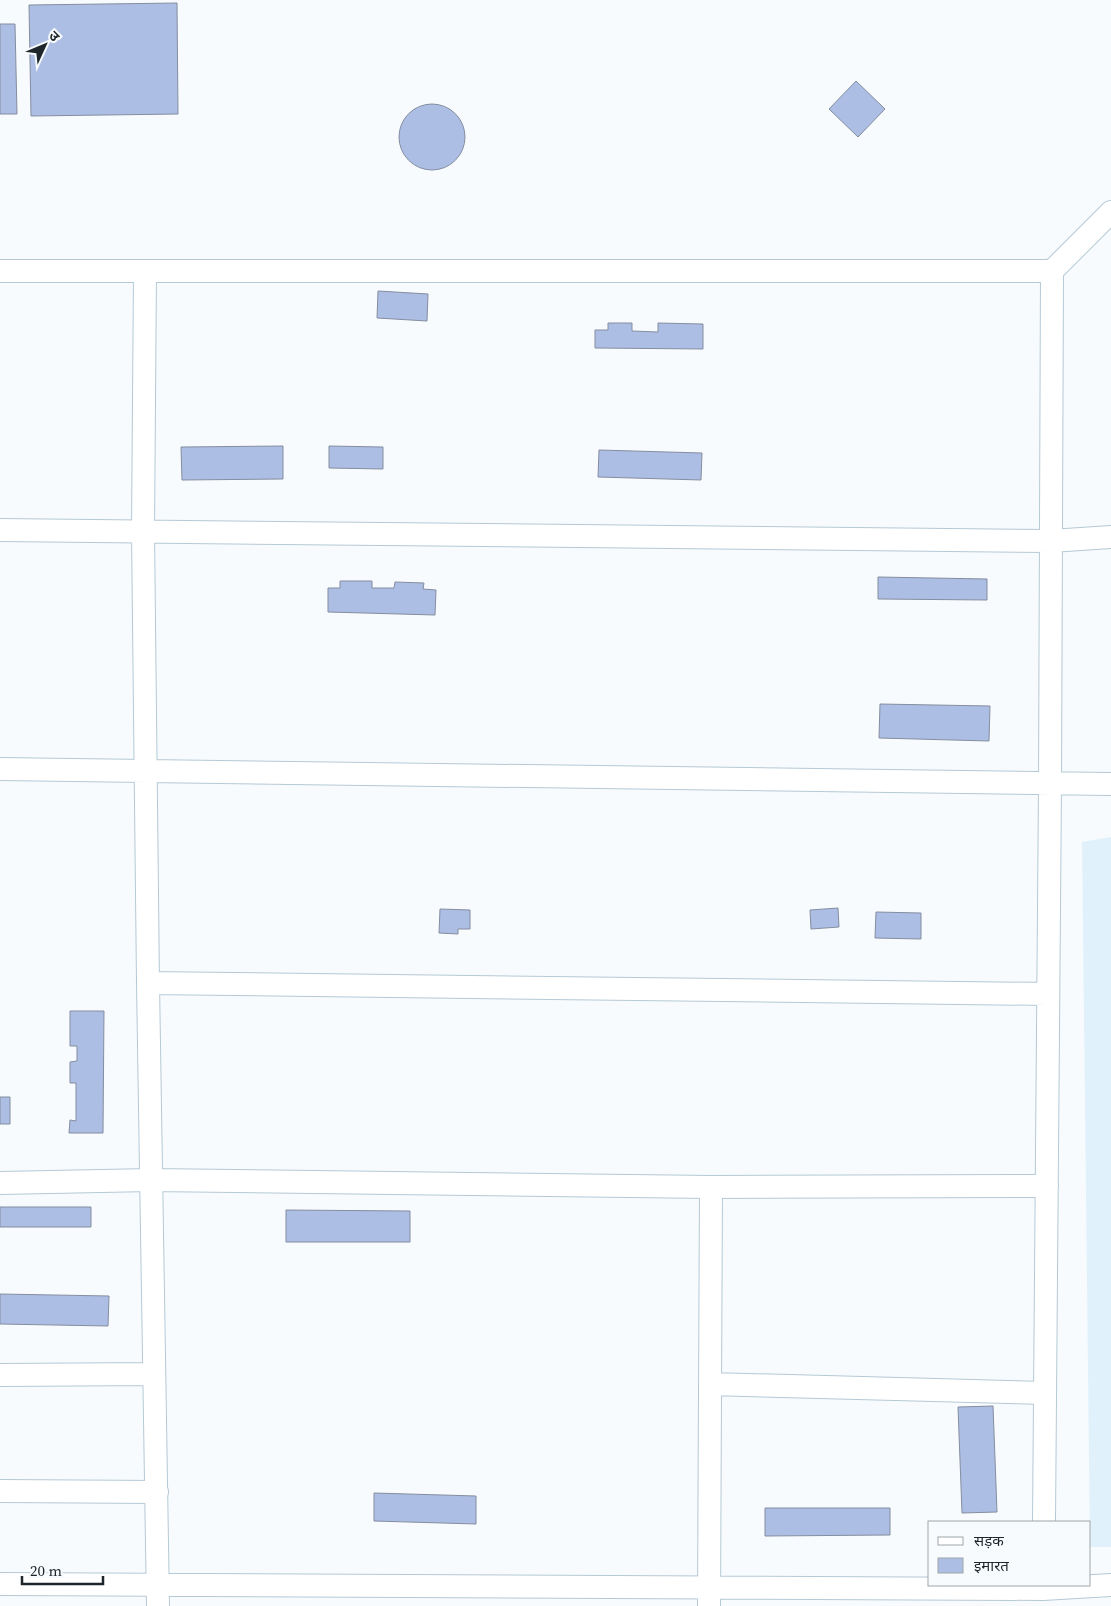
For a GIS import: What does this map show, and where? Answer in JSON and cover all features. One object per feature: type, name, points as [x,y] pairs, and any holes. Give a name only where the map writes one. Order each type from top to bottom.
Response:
[{"type":"street","points":[[1044,1521],[1052,271],[1111,212]]},
{"type":"street","points":[[0,271],[1052,271]]},
{"type":"street","points":[[145,271],[143,532],[158,1595]]},
{"type":"street","points":[[0,530],[1051,541],[1111,537]]},
{"type":"street","points":[[0,769],[1111,784]]},
{"type":"street","points":[[148,983],[1048,994]]},
{"type":"street","points":[[0,1183],[151,1180],[711,1187],[1047,1186]]},
{"type":"street","points":[[709,1596],[711,1187]]},
{"type":"street","points":[[0,1375],[154,1374]]},
{"type":"street","points":[[711,1384],[1045,1394]]},
{"type":"street","points":[[0,1491],[156,1492]]},
{"type":"street","points":[[0,1584],[158,1595],[709,1596],[1043,1593],[1111,1585]]},
{"type":"shaded area","points":[[1111,837],[1111,1547],[1091,1547],[1090,1521],[1082,842]]},
{"type":"building","points":[[177,3],[178,114],[31,116],[29,5]]},
{"type":"building","points":[[0,24],[15,24],[17,114],[0,114]]},
{"type":"building","points":[[856,81],[885,109],[858,137],[829,109]]},
{"type":"building","points":[[425,104],[439,104],[451,109],[460,118],[465,130],[463,150],[456,161],[439,170],[425,170],[413,165],[404,156],[399,144],[399,130],[404,118],[413,109]]},
{"type":"building","points":[[378,291],[428,294],[427,321],[377,318]]},
{"type":"building","points":[[608,323],[632,323],[632,331],[658,332],[658,323],[703,324],[703,349],[595,348],[595,330],[608,330]]},
{"type":"building","points":[[283,446],[283,479],[182,480],[181,447]]},
{"type":"building","points":[[329,446],[383,447],[383,469],[329,468]]},
{"type":"building","points":[[599,450],[702,453],[701,480],[598,477]]},
{"type":"building","points":[[878,577],[987,579],[987,600],[878,599]]},
{"type":"building","points":[[340,581],[372,581],[372,588],[394,588],[395,582],[424,583],[423,589],[436,590],[435,615],[328,612],[328,588],[340,588]]},
{"type":"building","points":[[880,704],[990,706],[989,741],[879,738]]},
{"type":"building","points":[[838,908],[839,927],[811,929],[810,910]]},
{"type":"building","points":[[440,909],[470,910],[470,929],[458,929],[458,934],[439,933]]},
{"type":"building","points":[[876,912],[921,913],[921,939],[875,938]]},
{"type":"building","points":[[70,1011],[104,1011],[103,1133],[69,1133],[70,1120],[76,1121],[76,1083],[70,1083],[70,1062],[77,1061],[77,1046],[70,1046]]},
{"type":"building","points":[[0,1097],[10,1097],[10,1124],[0,1124]]},
{"type":"building","points":[[0,1207],[91,1207],[91,1227],[0,1227]]},
{"type":"building","points":[[286,1210],[410,1211],[410,1242],[286,1242]]},
{"type":"building","points":[[0,1294],[109,1296],[108,1326],[0,1324]]},
{"type":"building","points":[[993,1406],[997,1512],[962,1513],[958,1407]]},
{"type":"building","points":[[374,1493],[476,1496],[476,1524],[374,1521]]},
{"type":"building","points":[[765,1508],[890,1508],[890,1535],[765,1536]]}]
